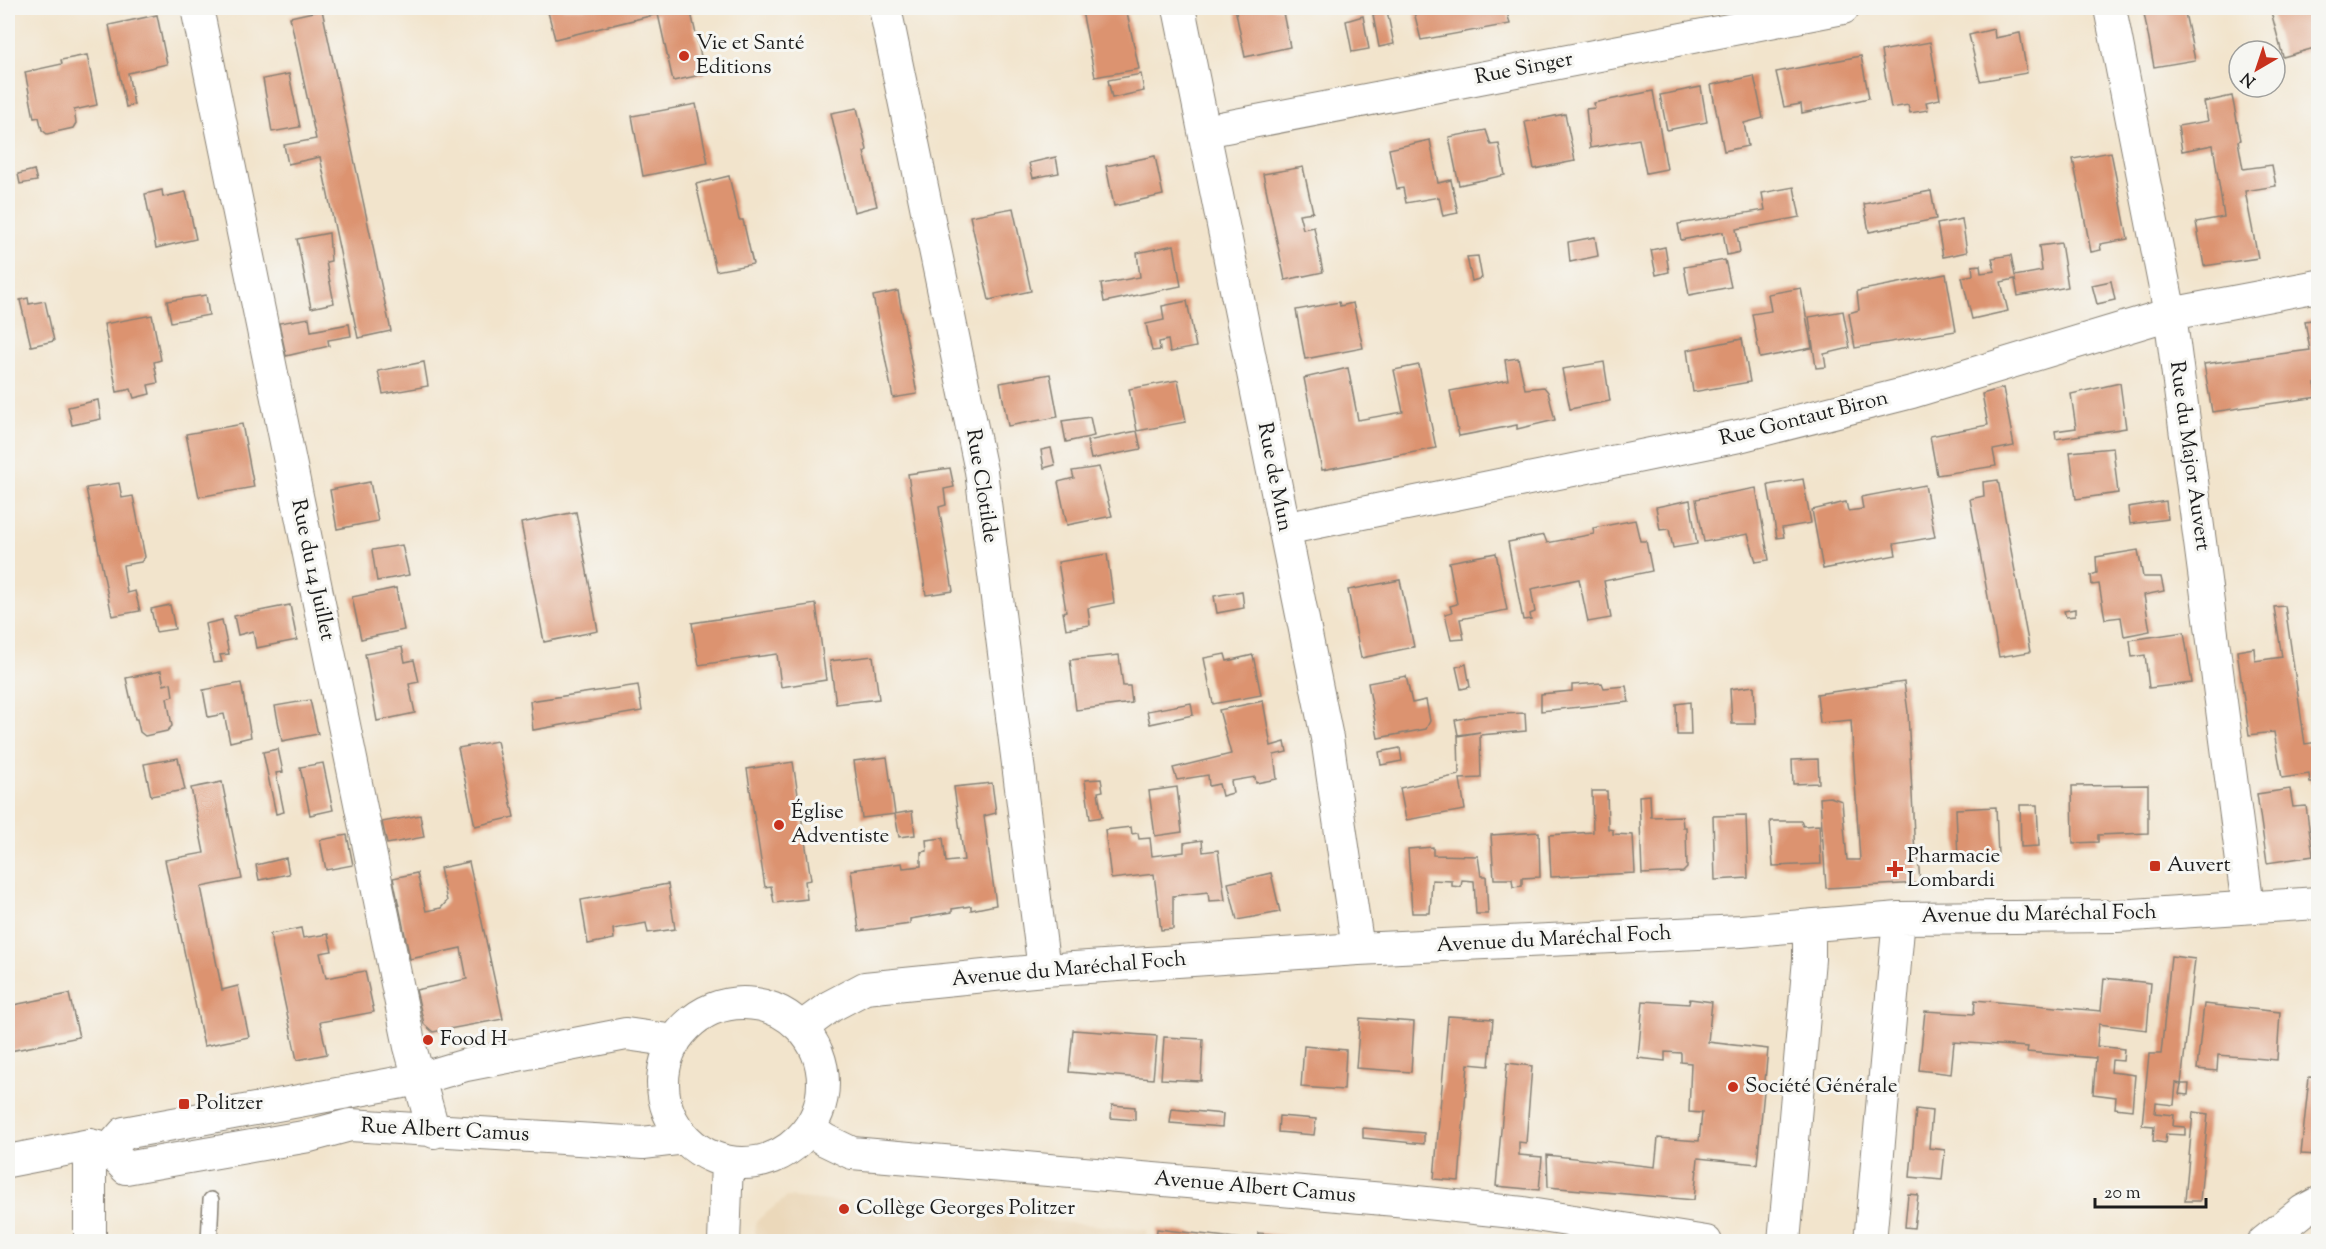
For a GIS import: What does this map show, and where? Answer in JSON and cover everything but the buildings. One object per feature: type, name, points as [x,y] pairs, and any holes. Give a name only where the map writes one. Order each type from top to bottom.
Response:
[{"type":"street","name":"Rue du 14 Juillet","points":[[196,8],[405,1082],[434,1132]]},
{"type":"street","name":"Rue Clotilde","points":[[885,8],[981,471],[1044,970]]},
{"type":"street","name":"Rue de Mun","points":[[1179,8],[1327,738],[1358,948]]},
{"type":"street","name":"Rue Singer","points":[[1205,131],[1843,8]]},
{"type":"street","name":"Rue du Major Auvert","points":[[2110,8],[2170,314],[2248,907]]},
{"type":"street","name":"Rue Gontaut Biron","points":[[1284,529],[1740,436],[1912,392],[2170,314],[2319,286]]},
{"type":"street","name":"Avenue du Maréchal Foch","points":[[801,1028],[831,1006],[865,988],[1044,970],[1358,948],[1809,926],[1899,918],[2117,916],[2319,903]]},
{"type":"street","points":[[1870,1242],[1899,918]]},
{"type":"street","points":[[1784,1242],[1809,958],[1809,926]]},
{"type":"street","points":[[735,1004],[760,1005],[782,1013],[801,1028],[814,1045],[823,1077],[819,1109],[809,1129],[794,1146],[773,1158],[750,1164],[727,1162],[704,1153],[685,1138],[670,1116],[664,1091],[665,1065],[675,1041],[690,1021],[713,1009],[735,1004]]},
{"type":"street","points":[[8,1161],[99,1148],[124,1133],[405,1082],[466,1065],[626,1034],[675,1041]]},
{"type":"street","name":"Rue Albert Camus","points":[[99,1148],[126,1168],[309,1136],[350,1125],[434,1132],[643,1143],[685,1138]]},
{"type":"street","name":"Avenue Albert Camus","points":[[809,1129],[825,1140],[852,1153],[1523,1213],[1639,1236],[1706,1242]]},
{"type":"street","points":[[90,1242],[99,1148]]},
{"type":"street","points":[[724,1242],[727,1162]]},
{"type":"street","points":[[2264,1242],[2303,1211],[2319,1203]]},
{"type":"lane","points":[[209,1242],[211,1200]]},
{"type":"shaded area","name":"Collège Georges Politzer","points":[[787,1197],[1147,1230],[1145,1241],[754,1241],[756,1221]]},
{"type":"place","name":"Vie et Santé Editions","points":[[684,56]]},
{"type":"place","name":"Église Adventiste","points":[[779,825]]},
{"type":"place","name":"Auvert","points":[[2155,866]]},
{"type":"place","name":"Pharmacie Lombardi","points":[[1895,869]]},
{"type":"place","name":"Food H","points":[[428,1040]]},
{"type":"place","name":"Société Générale","points":[[1733,1087]]},
{"type":"place","name":"Politzer","points":[[184,1104]]},
{"type":"place","name":"Collège Georges Politzer","points":[[844,1209]]}]
